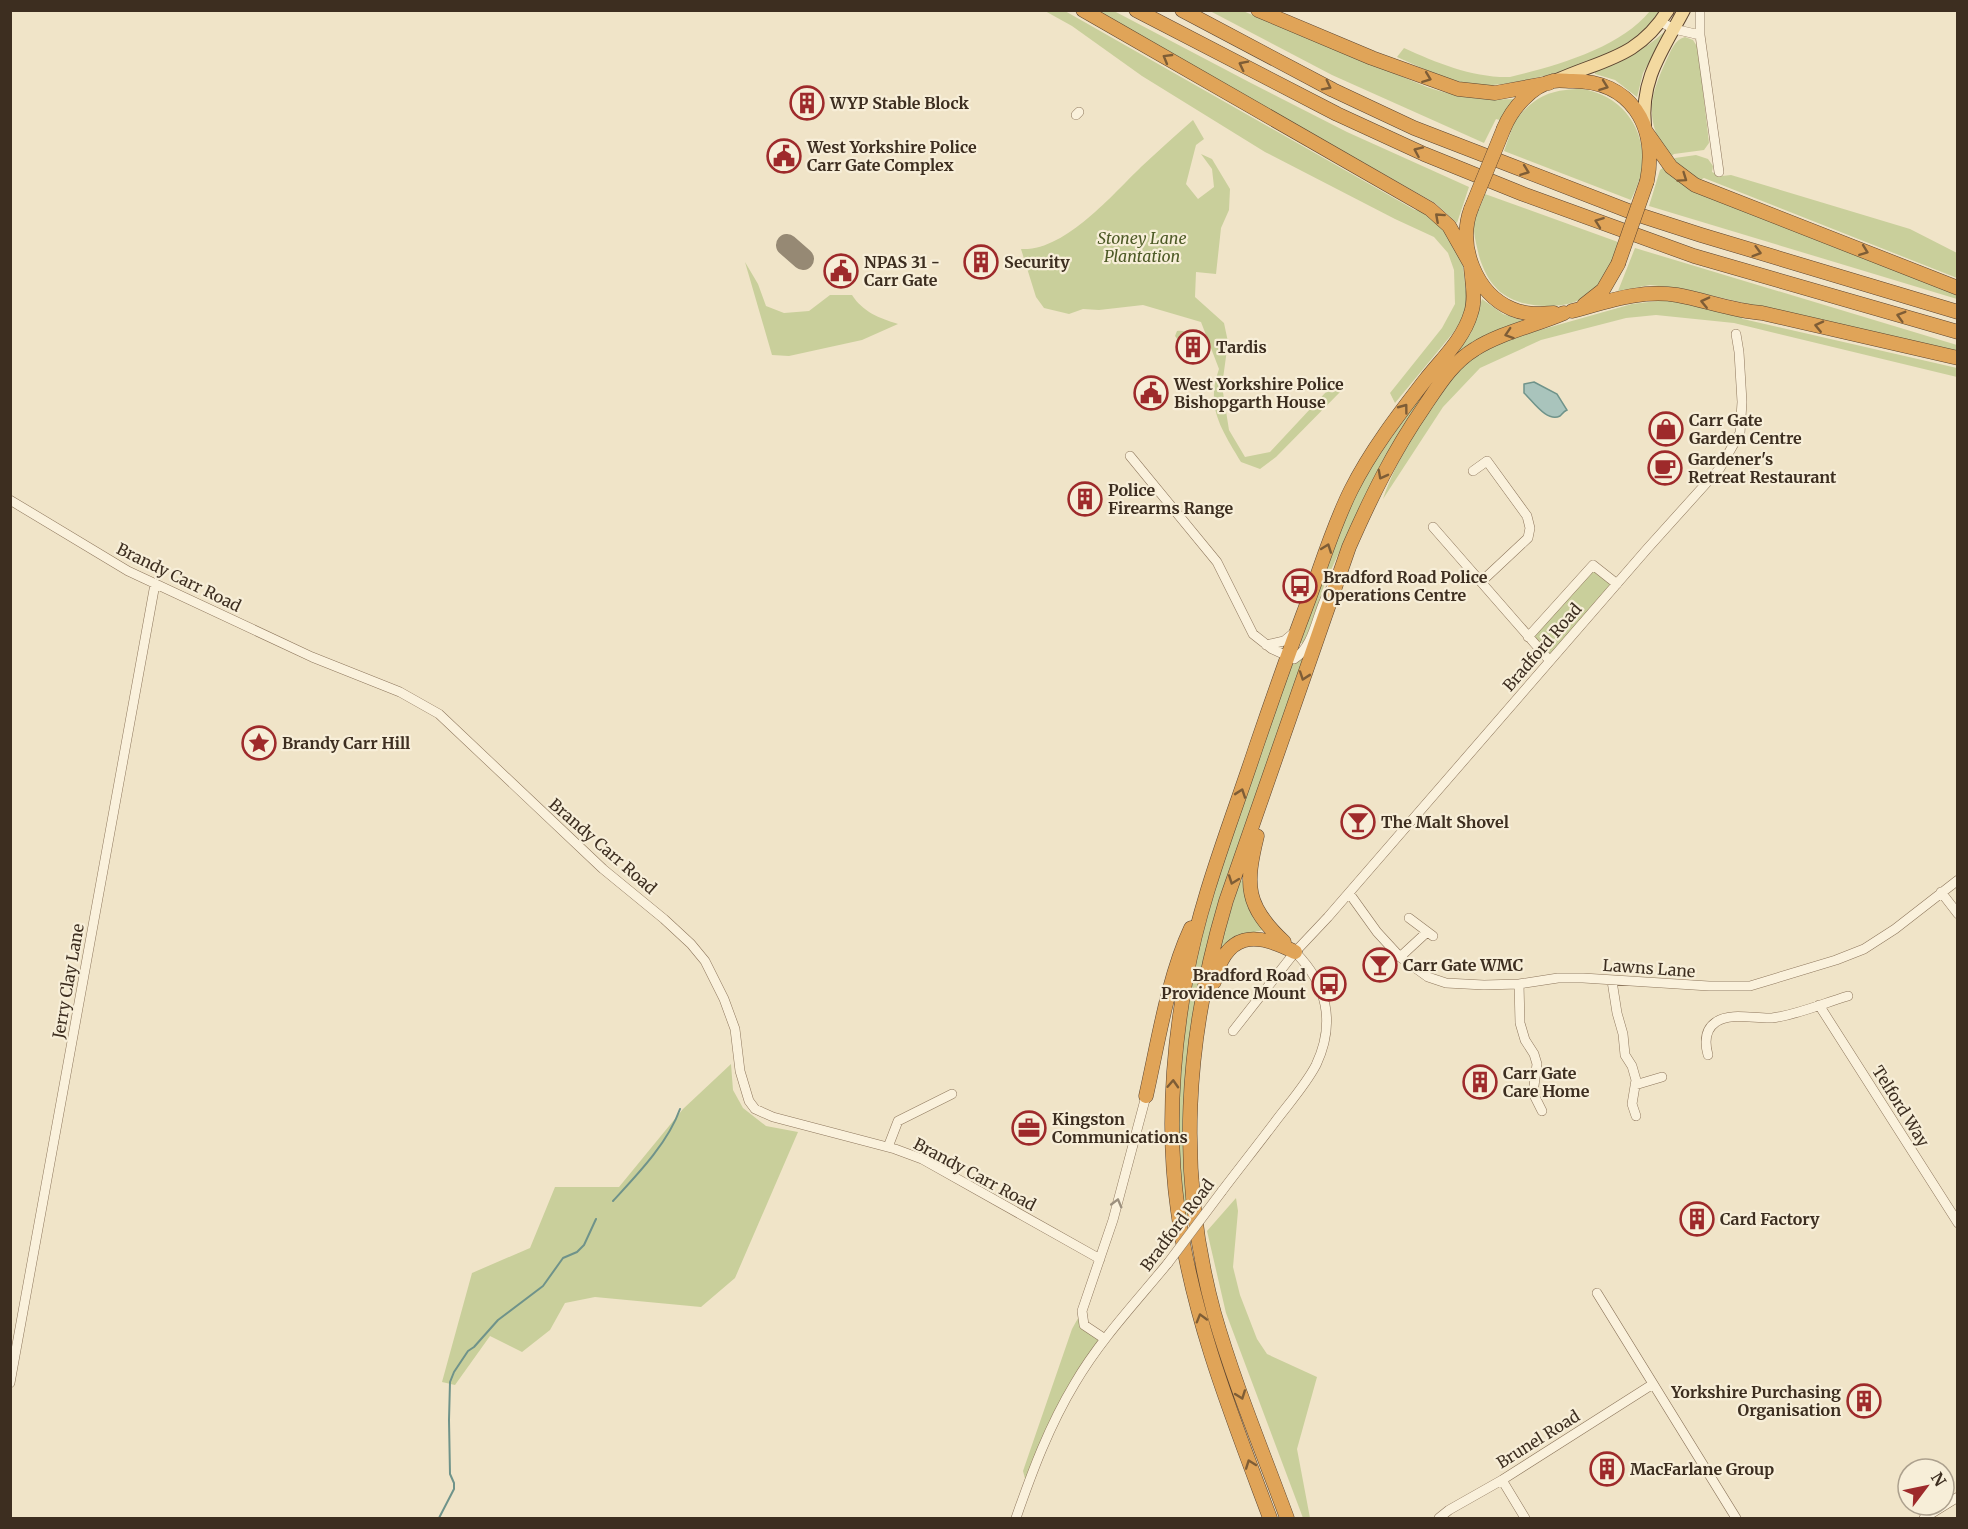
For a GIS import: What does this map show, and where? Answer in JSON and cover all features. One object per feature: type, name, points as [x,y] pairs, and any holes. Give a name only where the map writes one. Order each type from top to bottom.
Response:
[{"type":"highway","points":[[1083,10],[1430,209],[1449,226],[1471,266],[1493,297],[1512,309],[1527,314],[1568,312],[1597,296],[1608,283],[1618,264],[1647,181],[1649,164],[1646,131]]},
{"type":"highway","points":[[1137,10],[1337,114],[1424,154],[1523,194],[1694,256],[1958,332]]},
{"type":"highway","points":[[1182,10],[1334,90],[1414,128],[1639,214],[1701,235],[1958,312]]},
{"type":"highway","points":[[1258,10],[1372,58],[1466,91],[1499,92],[1551,82],[1598,83],[1615,90],[1626,98],[1636,110],[1646,131],[1671,167],[1695,185],[1958,288]]},
{"type":"highway","points":[[1270,1518],[1200,1318],[1186,1260],[1178,1212],[1172,1157],[1175,1048],[1186,975],[1206,895],[1287,657],[1339,514],[1354,484],[1401,412],[1468,323],[1473,305],[1467,230],[1471,209],[1511,114],[1531,93],[1551,82]]},
{"type":"highway","points":[[1287,1518],[1232,1370],[1214,1313],[1194,1220],[1189,1157],[1189,1101],[1194,1046],[1205,980],[1226,901],[1337,578],[1371,495],[1397,446],[1449,372],[1464,357],[1486,343],[1568,312],[1636,295],[1676,295],[1958,358]]},
{"type":"highway","points":[[1261,801],[1257,836],[1251,859],[1252,900],[1262,919],[1295,952]]},
{"type":"highway","points":[[1146,1096],[1185,940],[1206,895]]},
{"type":"highway","points":[[1189,1157],[1205,1021],[1218,966],[1229,950],[1243,940],[1251,938],[1267,939],[1295,952]]},
{"type":"main road","points":[[1551,82],[1629,51],[1647,38],[1668,10]]},
{"type":"main road","points":[[1646,131],[1644,108],[1647,86],[1657,57],[1684,10]]},
{"type":"street","points":[[1700,10],[1710,155],[1719,172]]},
{"type":"street","points":[[1661,22],[1674,29],[1700,35]]},
{"type":"street","name":"Bradford Road","points":[[1233,1030],[1295,952],[1720,468],[1740,433],[1742,392],[1736,334]]},
{"type":"street","points":[[1130,456],[1217,562],[1253,634],[1266,645],[1287,657],[1294,658],[1301,654],[1308,644],[1324,597],[1337,578]]},
{"type":"street","points":[[1473,471],[1487,461],[1527,516],[1530,528],[1527,538],[1482,582]]},
{"type":"street","name":"Brandy Carr Road","points":[[10,500],[128,572],[312,657],[400,693],[439,714],[603,869],[664,918],[691,944],[705,962],[724,999],[735,1029],[744,1088],[755,1109],[792,1122],[888,1147],[922,1159],[1100,1259]]},
{"type":"street","points":[[1433,527],[1550,661]]},
{"type":"street","points":[[1528,637],[1593,565],[1617,584]]},
{"type":"street","name":"Jerry Clay Lane","points":[[10,1383],[155,584]]},
{"type":"street","points":[[1266,645],[1284,641],[1298,628]]},
{"type":"street","name":"Lawns Lane","points":[[1349,893],[1377,932],[1400,957],[1428,977],[1446,983],[1484,986],[1520,984],[1558,978],[1750,986],[1836,960],[1864,949],[1895,929],[1958,880]]},
{"type":"street","points":[[1941,892],[1958,914]]},
{"type":"street","points":[[1400,957],[1430,934],[1408,918]]},
{"type":"street","name":"Bradford Road","points":[[1016,1518],[1050,1429],[1075,1383],[1105,1339],[1168,1263],[1301,1089],[1315,1067],[1326,1034],[1325,1004],[1321,989],[1310,967],[1295,952]]},
{"type":"street","points":[[1612,981],[1625,1055],[1635,1074],[1632,1104],[1636,1116]]},
{"type":"street","points":[[1520,984],[1520,1023],[1525,1040],[1537,1064],[1528,1094],[1542,1111]]},
{"type":"street","points":[[1708,1055],[1707,1033],[1717,1021],[1732,1018],[1773,1018],[1848,996]]},
{"type":"street","name":"Telford Way","points":[[1819,1005],[1958,1223]]},
{"type":"street","points":[[1635,1085],[1662,1077]]},
{"type":"street","points":[[888,1147],[898,1121],[952,1094]]},
{"type":"street","points":[[1105,1339],[1084,1324],[1082,1311],[1100,1259],[1146,1096]]},
{"type":"street","points":[[1597,1293],[1736,1518]]},
{"type":"street","name":"Brunel Road","points":[[1439,1518],[1653,1384]]},
{"type":"street","points":[[1502,1480],[1525,1518]]},
{"type":"street","points":[[1924,1518],[1958,1497]]},
{"type":"green space","points":[[1045,11],[1065,11],[1415,210],[1423,209],[1442,224],[1463,266],[1467,301],[1462,319],[1453,333],[1395,403],[1390,393],[1442,328],[1455,304],[1454,270],[1448,253],[1434,237],[1265,152],[1142,76],[1072,26]]},
{"type":"green space","points":[[1093,11],[1114,11],[1347,132],[1469,187],[1457,223],[1435,203]]},
{"type":"green space","points":[[1210,11],[1243,11],[1427,87],[1480,99],[1514,99],[1500,120],[1496,119],[1484,143],[1332,75]]},
{"type":"green space","points":[[1650,11],[1662,11],[1638,39],[1620,50],[1557,72],[1511,83],[1475,85],[1465,83],[1435,74],[1397,57],[1404,48],[1442,64],[1469,72],[1510,77],[1586,54],[1622,35]]},
{"type":"green space","points":[[1663,33],[1665,34],[1643,73],[1637,97],[1615,80],[1595,74],[1595,70],[1631,55]]},
{"type":"green space","points":[[1685,37],[1693,40],[1698,48],[1709,143],[1704,150],[1674,154],[1669,158],[1661,145],[1653,121],[1653,99],[1671,50],[1675,43]]},
{"type":"green space","points":[[1582,89],[1609,98],[1629,116],[1636,128],[1642,155],[1642,170],[1631,200],[1504,151],[1512,125],[1534,102],[1550,93]]},
{"type":"green space","name":"Stoney Lane Plantation","points":[[1193,120],[1204,139],[1196,145],[1186,184],[1198,199],[1214,187],[1212,169],[1201,154],[1212,159],[1230,189],[1229,210],[1221,228],[1216,274],[1196,272],[1195,297],[1224,323],[1228,342],[1222,386],[1229,430],[1245,457],[1270,452],[1326,392],[1344,388],[1276,457],[1260,469],[1241,462],[1222,429],[1214,395],[1219,369],[1201,322],[1143,305],[1099,310],[1083,309],[1069,314],[1044,308],[1036,297],[1021,249],[1037,247],[1054,241],[1086,220]]},
{"type":"green space","points":[[1696,155],[1708,159],[1713,166],[1712,172],[1722,176],[1731,175],[1910,229],[1957,253],[1957,278],[1704,178],[1698,181],[1672,161],[1675,158]]},
{"type":"green space","points":[[1664,167],[1688,187],[1957,293],[1957,299],[1649,206],[1660,170]]},
{"type":"green space","points":[[1485,194],[1618,242],[1610,266],[1601,282],[1586,296],[1561,305],[1522,303],[1503,294],[1489,279],[1479,256],[1475,236],[1475,220]]},
{"type":"green space","points":[[1635,248],[1957,345],[1957,353],[1684,289],[1650,285],[1618,291]]},
{"type":"green space","points":[[745,262],[758,284],[766,306],[784,313],[809,311],[830,295],[852,295],[872,314],[898,324],[862,340],[789,356],[772,355]]},
{"type":"green space","points":[[1482,299],[1503,314],[1524,321],[1499,331],[1416,407],[1364,498],[1325,583],[1304,645],[1299,641],[1343,518],[1370,468],[1415,404],[1471,333]]},
{"type":"green space","points":[[1666,300],[1718,307],[1743,319],[1957,368],[1957,377],[1734,323],[1656,315],[1626,318],[1541,340],[1480,368],[1443,407],[1383,499],[1412,438],[1450,380],[1471,358],[1504,340],[1632,304]]},
{"type":"green space","points":[[1177,331],[1187,332],[1192,336],[1199,344],[1197,351],[1191,354],[1186,351],[1185,341],[1178,340],[1175,336]]},
{"type":"green space","points":[[1593,565],[1617,584],[1550,661],[1528,637]]},
{"type":"green space","points":[[1304,658],[1191,1027],[1184,1120],[1188,1214],[1183,1218],[1179,1164],[1178,1069],[1196,959],[1220,871],[1292,663]]},
{"type":"green space","points":[[1240,880],[1244,881],[1263,930],[1243,935],[1219,950]]},
{"type":"green space","points":[[731,1064],[733,1090],[743,1108],[766,1126],[798,1132],[735,1278],[701,1307],[595,1297],[565,1303],[550,1330],[522,1352],[490,1336],[455,1385],[442,1382],[472,1273],[530,1248],[555,1187],[619,1187],[683,1109]]},
{"type":"green space","points":[[1236,1198],[1238,1211],[1233,1267],[1240,1295],[1257,1339],[1267,1354],[1317,1377],[1297,1449],[1310,1518],[1303,1518],[1226,1313],[1207,1231]]},
{"type":"green space","points":[[1082,1311],[1082,1319],[1105,1339],[1091,1358],[1027,1486],[1023,1471],[1072,1329]]},
{"type":"water","points":[[1534,382],[1557,394],[1567,410],[1555,417],[1540,410],[1524,393],[1524,384]]},
{"type":"waterway","points":[[613,1201],[660,1146],[680,1109]]},
{"type":"waterway","points":[[439,1518],[454,1489],[450,1474],[449,1420],[450,1382],[454,1372],[468,1351],[498,1320],[543,1286],[563,1258],[577,1252],[584,1245],[596,1219]]},
{"type":"taxiway","points":[[787,245],[803,259]]},
{"type":"place","name":"WYP Stable Block","points":[[807,103]]},
{"type":"place","name":"West Yorkshire Police Carr Gate Complex","points":[[784,156]]},
{"type":"place","name":"Security","points":[[981,262]]},
{"type":"place","name":"NPAS 31 - Carr Gate","points":[[841,271]]},
{"type":"place","name":"Tardis","points":[[1193,347]]},
{"type":"place","name":"West Yorkshire Police Bishopgarth House","points":[[1151,393]]},
{"type":"place","name":"Carr Gate Garden Centre","points":[[1666,429]]},
{"type":"place","name":"Gardener's Retreat Restaurant","points":[[1665,468]]},
{"type":"place","name":"Police Firearms Range","points":[[1085,499]]},
{"type":"place","name":"Bradford Road Police Operations Centre","points":[[1300,586]]},
{"type":"place","name":"Brandy Carr Hill","points":[[259,743]]},
{"type":"place","name":"The Malt Shovel","points":[[1358,822]]},
{"type":"place","name":"Carr Gate WMC","points":[[1380,965]]},
{"type":"place","name":"Bradford Road Providence Mount","points":[[1329,984]]},
{"type":"place","name":"Carr Gate Care Home","points":[[1480,1082]]},
{"type":"place","name":"Kingston Communications","points":[[1029,1128]]},
{"type":"place","name":"Card Factory","points":[[1697,1219]]},
{"type":"place","name":"Yorkshire Purchasing Organisation","points":[[1864,1401]]},
{"type":"place","name":"MacFarlane Group","points":[[1607,1469]]}]
